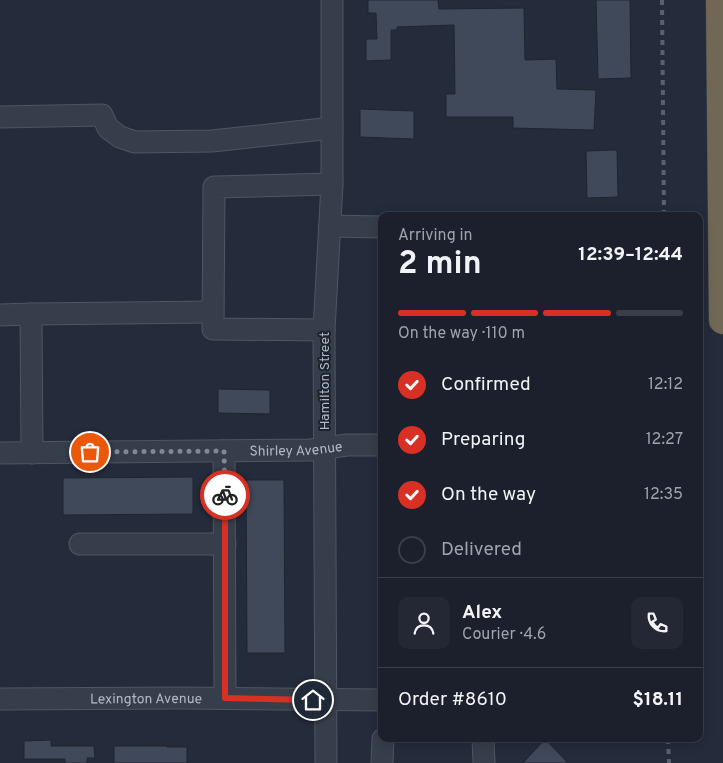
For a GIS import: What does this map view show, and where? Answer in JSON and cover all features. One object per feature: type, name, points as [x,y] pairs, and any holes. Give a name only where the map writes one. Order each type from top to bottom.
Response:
[{"type":"highway","points":[[720,0],[723,320]]},
{"type":"street","name":"Hamilton Street","points":[[326,763],[324,330],[332,184],[332,0]]},
{"type":"street","points":[[0,117],[102,115],[108,128],[120,137],[135,142],[212,141],[332,128]]},
{"type":"street","points":[[324,330],[212,329],[214,187],[332,184]]},
{"type":"street","points":[[330,226],[378,227]]},
{"type":"street","points":[[0,315],[212,312]]},
{"type":"street","points":[[31,314],[32,453]]},
{"type":"street","name":"Shirley Avenue","points":[[0,453],[311,450],[348,445],[378,445]]},
{"type":"street","points":[[224,451],[225,698]]},
{"type":"street","points":[[80,544],[225,544]]},
{"type":"street","name":"Lexington Avenue","points":[[0,699],[225,698],[378,700]]},
{"type":"street","points":[[382,763],[383,742]]},
{"type":"street","points":[[483,742],[484,763]]},
{"type":"building","points":[[368,0],[438,0],[439,9],[524,8],[525,60],[556,59],[557,89],[596,90],[594,130],[513,128],[513,117],[446,117],[446,94],[455,94],[454,25],[397,27],[397,30],[391,30],[391,60],[366,61],[366,39],[377,39],[376,13],[368,13]]},
{"type":"building","points":[[596,0],[630,0],[631,78],[598,79]]},
{"type":"building","points":[[360,109],[414,111],[414,139],[360,137]]},
{"type":"building","points":[[617,150],[618,197],[587,198],[586,151]]},
{"type":"building","points":[[218,389],[270,390],[270,414],[218,413]]},
{"type":"building","points":[[193,477],[193,514],[63,515],[63,478]]},
{"type":"building","points":[[246,480],[284,480],[285,653],[247,653]]},
{"type":"building","points":[[51,740],[51,746],[94,746],[95,758],[87,758],[87,763],[65,763],[65,759],[24,759],[24,741]]},
{"type":"building","points":[[542,742],[548,742],[568,763],[523,763]]},
{"type":"building","points":[[114,746],[187,747],[187,763],[114,763]]},
{"type":"railway","points":[[662,0],[664,212]]},
{"type":"railway","points":[[668,742],[669,763]]},
{"type":"way so far","points":[[90,452],[224,451],[225,495]]},
{"type":"route","points":[[225,495],[225,698],[313,700]]}]
